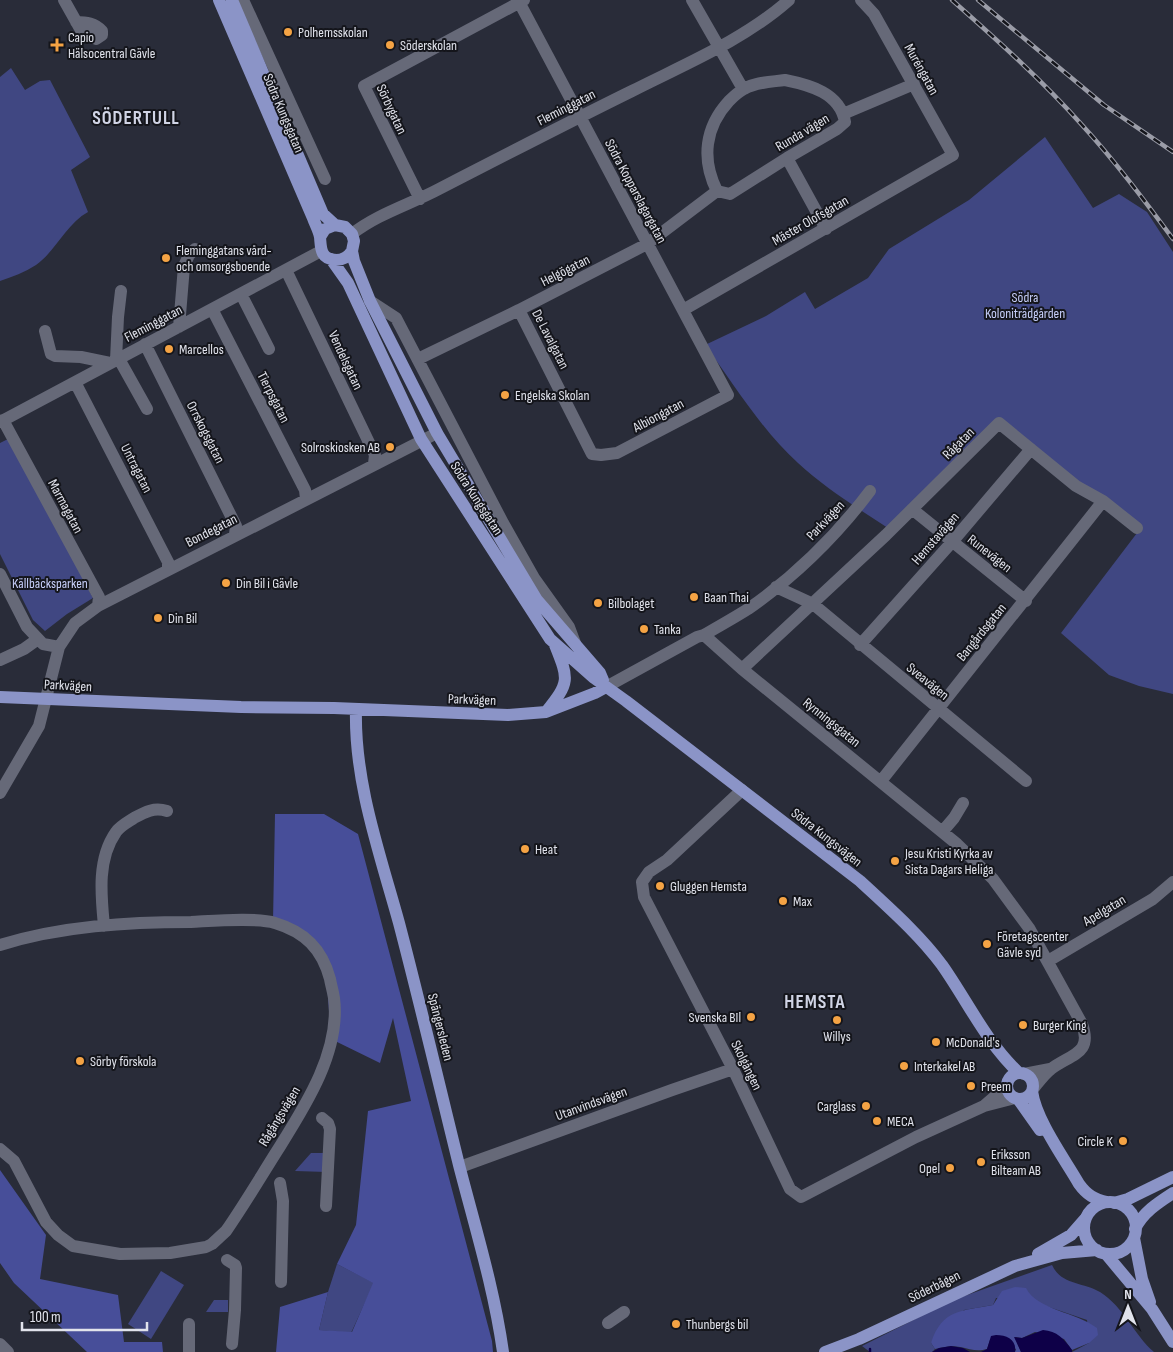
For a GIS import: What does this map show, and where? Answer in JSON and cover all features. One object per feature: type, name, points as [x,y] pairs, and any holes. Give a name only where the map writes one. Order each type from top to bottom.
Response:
[{"type":"main road","name":"Södra Kungsgatan","points":[[219,0],[320,238],[321,251],[331,259],[348,283],[421,439],[554,643],[606,687]]},
{"type":"main road","name":"Södra Kungsgatan","points":[[232,0],[323,214],[335,225],[345,227],[352,234],[354,261],[370,301],[437,433],[538,600],[600,673],[606,687]]},
{"type":"main road","points":[[320,238],[325,229],[335,225]]},
{"type":"main road","points":[[331,259],[345,258],[352,251]]},
{"type":"main road","points":[[546,712],[559,696],[566,682],[563,665],[554,643]]},
{"type":"main road","name":"Parkvägen","points":[[0,697],[508,715],[546,712],[606,687]]},
{"type":"main road","name":"Södra Kungsvägen","points":[[606,687],[860,881],[894,913],[940,963],[994,1047],[1007,1084]]},
{"type":"main road","name":"Spängersleden","points":[[356,709],[356,726],[363,788],[481,1246],[503,1352]]},
{"type":"main road","name":"Södra Kungsvägen","points":[[994,1047],[1022,1073]]},
{"type":"main road","points":[[1152,1309],[1142,1278],[1133,1217],[1120,1204],[1094,1199],[1085,1191],[1042,1121],[1033,1099],[1032,1080],[1022,1073],[1012,1076],[1007,1084],[1009,1094],[1027,1110],[1075,1185],[1086,1217],[1085,1236],[1088,1242],[1102,1252],[1152,1309],[1173,1342]]},
{"type":"main road","points":[[1016,1099],[1027,1097],[1032,1090]]},
{"type":"main road","points":[[1086,1217],[1095,1206],[1128,1199],[1173,1177]]},
{"type":"main road","points":[[1102,1252],[1119,1253],[1125,1250],[1138,1222],[1156,1204],[1173,1193]]},
{"type":"main road","name":"Söderbågen","points":[[825,1352],[859,1339],[970,1285],[1024,1262],[1071,1235],[1086,1217]]},
{"type":"main road","name":"Söderbågen","points":[[1024,1262],[1062,1254],[1102,1252]]},
{"type":"main road","name":"Söderbågen","points":[[841,1352],[859,1339]]},
{"type":"street","points":[[64,0],[76,22]]},
{"type":"street","name":"Södra Kungsgatan","points":[[243,0],[325,179]]},
{"type":"street","points":[[692,0],[743,89]]},
{"type":"street","name":"Fleminggatan","points":[[352,234],[363,225],[420,199],[579,116],[718,48],[766,18],[789,0]]},
{"type":"street","name":"Muréngatan","points":[[861,0],[874,14],[953,155]]},
{"type":"street","name":"Södra Kopparslagargatan","points":[[520,1],[579,116],[728,395]]},
{"type":"street","name":"Sörbygatan","points":[[420,199],[364,86],[520,1]]},
{"type":"street","name":"Runda vägen","points":[[785,80],[806,84],[835,101],[844,114],[845,122],[837,129],[730,194],[717,191],[712,180],[707,158],[709,132],[725,105],[743,89],[758,84],[785,80]]},
{"type":"street","points":[[844,114],[914,84]]},
{"type":"street","name":"Mäster Olofsgatan","points":[[683,310],[953,155]]},
{"type":"street","points":[[787,158],[826,229]]},
{"type":"street","name":"Helgögatan","points":[[418,359],[648,244],[717,191]]},
{"type":"street","points":[[179,327],[185,274],[184,266],[189,255],[195,249]]},
{"type":"street","name":"Fleminggatan","points":[[2,421],[321,251]]},
{"type":"street","name":"Vendelsgatan","points":[[286,270],[375,455],[374,464]]},
{"type":"street","points":[[122,291],[115,361],[147,409]]},
{"type":"street","points":[[240,294],[269,349]]},
{"type":"street","name":"Södra Kungsgatan","points":[[370,301],[396,318],[503,523],[534,578],[570,627],[577,648]]},
{"type":"street","name":"Tierpsgatan","points":[[212,309],[305,490],[306,499]]},
{"type":"street","name":"De Lavalgatan","points":[[519,310],[592,454],[601,455]]},
{"type":"street","points":[[45,331],[51,354],[55,356],[115,361]]},
{"type":"street","name":"Orrskogsgatan","points":[[146,344],[236,526],[235,534]]},
{"type":"street","name":"Untragatan","points":[[75,382],[168,562],[168,570]]},
{"type":"street","name":"Albiongatan","points":[[601,455],[617,453],[728,395]]},
{"type":"street","name":"Marmagatan","points":[[2,421],[99,597],[98,606]]},
{"type":"street","name":"Rågatan","points":[[742,669],[813,604],[1000,423],[1076,486],[1103,501],[1137,528]]},
{"type":"street","name":"Bondegatan","points":[[0,793],[39,726],[59,647],[75,623],[98,606],[235,534],[421,439],[437,433]]},
{"type":"street","name":"Hemstavägen","points":[[860,645],[952,542],[1031,449]]},
{"type":"street","name":"Parkvägen","points":[[606,687],[748,609],[802,566],[834,534],[870,491]]},
{"type":"street","name":"Bangårdsgatan","points":[[881,781],[1026,601],[1103,501]]},
{"type":"street","name":"Runevägen","points":[[912,509],[1026,601]]},
{"type":"street","points":[[0,574],[27,627],[44,644],[59,647]]},
{"type":"street","points":[[776,587],[813,604]]},
{"type":"street","name":"Sveavägen","points":[[813,604],[1026,781]]},
{"type":"street","name":"Rynningsgatan","points":[[704,634],[742,669],[957,844],[1001,888],[1029,928],[1082,1024],[1085,1033],[1085,1044],[1075,1054],[1050,1069]]},
{"type":"street","points":[[0,660],[24,649],[38,639]]},
{"type":"street","name":"Skolgången","points":[[742,790],[667,860],[648,872],[642,882],[644,897],[733,1069],[790,1189],[801,1197],[916,1137],[984,1106],[1016,1099]]},
{"type":"street","points":[[942,832],[954,818],[963,803]]},
{"type":"street","points":[[104,926],[102,865],[116,830],[146,812],[157,809],[167,811]]},
{"type":"street","name":"Apelgatan","points":[[1048,961],[1153,899],[1173,882]]},
{"type":"street","name":"Rågångsvägen","points":[[0,945],[30,937],[104,926],[176,922],[273,922],[288,928],[310,942],[317,949],[327,967],[334,998],[331,1039],[324,1063],[309,1099],[226,1231],[206,1247],[170,1253],[120,1254],[74,1246],[58,1235],[46,1222],[14,1160],[0,1148]]},
{"type":"street","name":"Utanvindsvägen","points":[[460,1167],[733,1069]]},
{"type":"street","points":[[1022,1073],[1050,1069]]},
{"type":"street","points":[[1032,1090],[1050,1069]]},
{"type":"street","name":"Skolgången","points":[[984,1106],[1007,1084]]},
{"type":"street","points":[[322,1118],[328,1123],[330,1129],[326,1206]]},
{"type":"street","points":[[280,1183],[283,1201],[281,1282]]},
{"type":"street","points":[[227,1260],[235,1265],[236,1268],[232,1344]]},
{"type":"street","points":[[608,1323],[624,1312]]},
{"type":"street","points":[[189,1324],[189,1352]]},
{"type":"street","points":[[0,1344],[8,1352]]},
{"type":"green space","points":[[11,68],[25,90],[40,81],[50,80],[90,157],[71,170],[88,212],[73,223],[36,265],[0,281],[0,77]]},
{"type":"green space","name":"Södra Koloniträdgården","points":[[1045,137],[1093,208],[1119,194],[1147,212],[1173,252],[1173,694],[1139,686],[1109,675],[1061,633],[1137,533],[1001,422],[891,530],[831,490],[785,451],[761,422],[705,345],[766,316],[805,292],[815,309],[868,278],[889,249],[969,200]]},
{"type":"green space","name":"Källbäcksparken","points":[[10,438],[93,598],[67,614],[45,631],[33,620],[0,554],[0,443]]},
{"type":"green space","points":[[311,1153],[328,1153],[327,1172],[295,1171]]},
{"type":"green space","points":[[337,1264],[374,1283],[351,1333],[319,1330]]},
{"type":"green space","points":[[1052,1265],[1067,1280],[1100,1292],[1108,1298],[1116,1305],[1140,1338],[1154,1352],[1072,1352],[1089,1343],[1087,1320],[1043,1305],[1030,1297],[996,1298],[993,1305],[964,1310],[931,1343],[935,1349],[932,1352],[870,1352],[862,1346],[953,1300]]},
{"type":"green space","points":[[161,1271],[184,1285],[151,1339],[128,1324]]},
{"type":"green space","points":[[214,1300],[228,1300],[228,1312],[206,1312]]},
{"type":"shaded area","points":[[275,814],[324,814],[358,834],[492,1341],[493,1352],[276,1352],[280,1307],[328,1292],[319,1330],[352,1332],[373,1283],[337,1264],[356,1225],[368,1111],[411,1101],[393,1018],[380,1063],[331,1039],[325,955],[273,922]]},
{"type":"shaded area","points":[[0,1170],[46,1235],[40,1279],[118,1295],[124,1342],[162,1342],[163,1352],[87,1352],[14,1283],[0,1263]]},
{"type":"shaded area","points":[[1015,1287],[1026,1288],[1039,1301],[1097,1328],[1098,1335],[1089,1343],[1072,1350],[1064,1339],[1035,1332],[1022,1338],[1015,1337],[1021,1352],[1015,1352],[1016,1349],[990,1340],[987,1349],[983,1350],[954,1346],[935,1349],[931,1343],[941,1324],[947,1318],[963,1311],[993,1305],[1002,1291]]},
{"type":"shaded area","points":[[1043,1330],[1060,1336],[1072,1352],[1021,1352],[1014,1337],[1022,1338]]},
{"type":"shaded area","points":[[991,1336],[1004,1336],[1013,1341],[1015,1352],[981,1352],[987,1349]]},
{"type":"shaded area","points":[[951,1346],[963,1348],[970,1352],[932,1352],[939,1348]]},
{"type":"railway","points":[[952,0],[1067,108],[1118,167],[1173,239]]},
{"type":"railway","points":[[978,0],[1104,105],[1173,152]]},
{"type":"place","name":"Polhemsskolan","points":[[288,32]]},
{"type":"place","name":"Capio Hälsocentral Gävle","points":[[57,45]]},
{"type":"place","name":"Söderskolan","points":[[390,45]]},
{"type":"place","name":"Fleminggatans vård- och omsorgsboende","points":[[166,258]]},
{"type":"place","name":"Marcellos","points":[[169,349]]},
{"type":"place","name":"Engelska Skolan","points":[[505,395]]},
{"type":"place","name":"Solroskiosken AB","points":[[390,447]]},
{"type":"place","name":"Din Bil i Gävle","points":[[226,583]]},
{"type":"place","name":"Baan Thai","points":[[694,597]]},
{"type":"place","name":"Bilbolaget","points":[[598,603]]},
{"type":"place","name":"Din Bil","points":[[158,618]]},
{"type":"place","name":"Tanka","points":[[644,629]]},
{"type":"place","name":"Heat","points":[[525,849]]},
{"type":"place","name":"Jesu Kristi Kyrka av Sista Dagars Heliga","points":[[895,861]]},
{"type":"place","name":"Gluggen Hemsta","points":[[660,886]]},
{"type":"place","name":"Max","points":[[783,901]]},
{"type":"place","name":"Företagscenter Gävle syd","points":[[987,944]]},
{"type":"place","name":"Svenska BIl","points":[[751,1017]]},
{"type":"place","name":"Willys","points":[[837,1020]]},
{"type":"place","name":"Burger King","points":[[1023,1025]]},
{"type":"place","name":"McDonald's","points":[[936,1042]]},
{"type":"place","name":"Sörby förskola","points":[[80,1061]]},
{"type":"place","name":"Interkakel AB","points":[[904,1066]]},
{"type":"place","name":"Preem","points":[[971,1086]]},
{"type":"place","name":"Carglass","points":[[866,1106]]},
{"type":"place","name":"MECA","points":[[877,1121]]},
{"type":"place","name":"Circle K","points":[[1123,1141]]},
{"type":"place","name":"Eriksson Bilteam AB","points":[[981,1162]]},
{"type":"place","name":"Opel","points":[[950,1168]]},
{"type":"place","name":"Thunbergs bil","points":[[676,1324]]},
{"type":"district","name":"SÖDERTULL","points":[[136,117]]},
{"type":"district","name":"HEMSTA","points":[[815,1001]]}]
